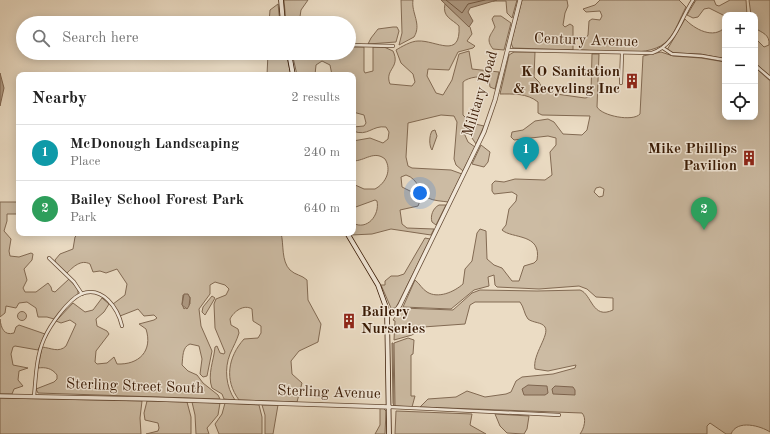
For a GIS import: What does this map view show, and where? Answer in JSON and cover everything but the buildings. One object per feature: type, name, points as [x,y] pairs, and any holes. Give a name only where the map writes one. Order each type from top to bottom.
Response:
[{"type":"main road","points":[[281,0],[282,16]]},
{"type":"main road","points":[[290,60],[293,72]]},
{"type":"main road","points":[[349,236],[378,285],[388,314],[390,407],[389,434]]},
{"type":"street","name":"Military Road","points":[[388,314],[396,311],[400,306],[479,144],[491,113],[520,0]]},
{"type":"street","points":[[693,0],[672,39],[662,48],[671,54],[722,60]]},
{"type":"street","points":[[356,45],[393,46]]},
{"type":"street","name":"Century Avenue","points":[[507,50],[647,54],[662,48]]},
{"type":"street","points":[[621,83],[622,53]]},
{"type":"street","points":[[758,68],[770,78]]},
{"type":"street","points":[[49,258],[72,280],[82,294]]},
{"type":"street","points":[[34,396],[37,362],[46,334],[62,312],[75,298],[82,294],[95,293],[106,299],[120,318],[122,326]]},
{"type":"street","name":"Sterling Street South","points":[[0,396],[268,403]]},
{"type":"street","name":"Sterling Avenue","points":[[268,403],[390,407]]},
{"type":"street","points":[[390,407],[559,415]]},
{"type":"shaded area","points":[[284,0],[308,0],[301,10],[300,16],[285,16]]},
{"type":"shaded area","points":[[401,0],[413,0],[413,9],[417,28],[414,37],[399,45],[402,33]]},
{"type":"shaded area","points":[[517,0],[512,18],[507,13],[506,1],[493,1]]},
{"type":"shaded area","points":[[522,0],[567,0],[568,6],[563,25],[565,27],[570,24],[573,26],[573,50],[513,48],[511,43]]},
{"type":"shaded area","points":[[600,0],[679,0],[686,7],[673,33],[661,46],[640,52],[581,50],[583,42],[588,35],[589,21],[592,19],[600,20],[602,16],[600,11],[586,12],[583,9],[595,5]]},
{"type":"shaded area","points":[[696,0],[714,0],[716,5],[719,6],[730,0],[746,0],[747,12],[722,12],[722,14],[709,8],[704,9],[698,17],[693,18],[687,15]]},
{"type":"shaded area","points":[[749,0],[770,0],[770,76],[758,66],[758,41],[764,47],[769,45],[769,41],[767,36],[758,30],[758,12],[751,12]]},
{"type":"shaded area","points":[[278,4],[279,16],[270,16],[270,10]]},
{"type":"shaded area","points":[[445,4],[470,27],[472,34],[467,41],[475,46],[473,48],[458,52],[449,70],[428,69],[427,76],[436,93],[443,95],[452,80],[459,54],[469,51],[472,69],[499,72],[495,89],[490,87],[489,79],[486,78],[472,78],[463,82],[463,115],[471,123],[484,126],[476,144],[468,132],[464,133],[468,142],[475,147],[463,171],[456,165],[454,159],[457,122],[454,116],[441,115],[408,123],[406,157],[408,166],[412,168],[451,170],[462,174],[448,202],[428,198],[422,192],[414,179],[406,175],[401,177],[402,187],[416,194],[420,201],[418,206],[400,210],[402,224],[407,228],[434,229],[431,235],[391,229],[372,234],[356,235],[356,224],[363,225],[371,220],[376,211],[377,201],[375,200],[356,207],[356,185],[364,189],[375,189],[385,180],[388,167],[385,159],[377,156],[356,161],[356,140],[370,138],[383,143],[388,139],[389,132],[386,127],[377,128],[363,133],[356,132],[356,127],[364,126],[366,123],[364,115],[356,113],[356,72],[331,72],[330,65],[322,61],[316,65],[315,72],[296,72],[294,60],[356,60],[356,47],[364,47],[365,73],[373,71],[373,47],[384,47],[393,51],[395,57],[394,65],[389,75],[390,84],[412,86],[415,82],[413,74],[401,63],[396,50],[415,41],[425,41],[446,46],[456,43],[459,36],[459,26],[446,15],[444,8]]},
{"type":"shaded area","points":[[494,16],[501,16],[511,23],[504,50],[493,49],[489,42],[495,27],[492,19]]},
{"type":"shaded area","points":[[685,19],[704,32],[715,33],[722,29],[722,58],[701,54],[674,53],[667,50]]},
{"type":"shaded area","points":[[397,27],[399,31],[396,42],[368,44],[378,29]]},
{"type":"shaded area","points":[[514,52],[535,52],[534,77],[539,82],[543,90],[549,93],[585,98],[590,97],[591,93],[592,54],[599,54],[597,107],[605,113],[625,118],[631,118],[640,114],[643,56],[661,52],[673,56],[722,62],[722,120],[758,120],[758,70],[770,81],[770,432],[755,426],[744,425],[734,429],[731,434],[726,434],[710,423],[707,426],[707,434],[580,434],[584,424],[584,415],[582,413],[420,407],[428,399],[456,397],[467,391],[485,397],[506,394],[511,392],[516,381],[522,377],[553,374],[575,368],[576,365],[548,371],[535,369],[536,358],[546,331],[544,325],[528,319],[520,302],[475,302],[470,305],[465,324],[423,327],[412,335],[394,340],[395,321],[393,320],[402,308],[453,310],[472,293],[480,290],[580,290],[584,292],[596,309],[601,312],[613,310],[613,298],[596,297],[587,289],[579,286],[539,289],[497,287],[495,285],[494,275],[488,277],[489,286],[474,290],[451,309],[403,307],[415,280],[425,291],[436,295],[451,292],[463,284],[465,269],[472,261],[477,233],[480,229],[486,231],[487,259],[494,265],[502,268],[512,281],[519,281],[524,266],[534,263],[537,260],[537,251],[535,245],[531,241],[502,230],[506,225],[509,209],[516,201],[517,195],[512,192],[494,194],[492,191],[492,184],[495,181],[504,182],[515,179],[545,180],[552,175],[550,152],[556,145],[556,138],[548,136],[514,140],[511,137],[512,132],[523,130],[535,121],[548,119],[554,122],[563,134],[582,135],[587,130],[590,116],[542,115],[538,113],[538,102],[534,99],[520,95],[500,94],[509,55]],"holes":[[[600,187],[604,189],[603,196],[599,197],[594,192],[596,188]]]},
{"type":"shaded area","points":[[268,60],[288,60],[290,72],[267,72]]},
{"type":"shaded area","points":[[435,130],[437,136],[432,150],[430,146],[430,138],[432,131]]},
{"type":"shaded area","points":[[481,145],[490,152],[488,162],[484,167],[472,164]]},
{"type":"shaded area","points":[[0,202],[16,202],[16,214],[7,214],[7,221],[4,231],[11,239],[9,251],[10,256],[19,257],[31,253],[33,254],[32,260],[24,269],[27,280],[23,288],[25,292],[36,292],[48,283],[52,291],[55,292],[69,279],[78,289],[78,294],[54,319],[38,317],[36,308],[27,302],[19,303],[16,308],[6,306],[5,313],[0,317]]},
{"type":"shaded area","points":[[439,205],[446,205],[436,225],[431,220],[435,208]]},
{"type":"shaded area","points":[[76,236],[282,236],[285,262],[292,272],[307,280],[308,300],[321,324],[318,342],[299,351],[291,361],[292,374],[302,383],[297,402],[239,400],[234,392],[231,385],[230,369],[234,353],[244,339],[258,338],[261,333],[261,326],[253,321],[252,309],[246,307],[234,313],[230,319],[231,325],[238,329],[239,333],[230,354],[227,366],[228,384],[235,400],[224,399],[222,394],[212,388],[210,373],[215,347],[217,346],[220,353],[224,354],[225,352],[215,328],[214,304],[216,299],[226,295],[229,289],[225,285],[215,282],[210,285],[210,294],[199,309],[201,326],[212,351],[207,376],[203,377],[200,374],[202,359],[199,346],[190,344],[187,345],[183,353],[182,365],[188,371],[197,375],[203,383],[218,395],[220,399],[38,393],[36,389],[54,382],[57,379],[57,375],[51,369],[38,368],[42,347],[58,350],[66,346],[76,324],[70,320],[61,323],[56,321],[73,303],[85,312],[93,310],[102,298],[109,304],[104,312],[96,319],[97,326],[107,331],[109,334],[96,351],[95,362],[97,364],[107,363],[114,357],[117,364],[125,364],[138,359],[146,350],[148,344],[146,329],[139,324],[157,318],[154,315],[144,316],[138,309],[120,316],[113,304],[125,295],[127,284],[117,269],[106,273],[100,271],[93,272],[90,264],[83,262],[77,264],[67,273],[56,264],[55,260],[60,254],[73,249]],"holes":[[[183,295],[190,297],[190,304],[184,309],[182,304]]]},
{"type":"shaded area","points":[[425,238],[430,239],[397,306],[395,308],[391,308],[381,285],[385,285],[385,281],[391,276],[404,274]]},
{"type":"shaded area","points":[[212,296],[215,298],[205,315],[202,312],[203,307]]},
{"type":"shaded area","points":[[22,311],[27,316],[22,321],[17,316]]},
{"type":"shaded area","points":[[0,319],[2,328],[5,332],[11,334],[14,333],[16,327],[19,325],[45,334],[38,350],[15,346],[13,347],[11,354],[13,365],[28,368],[19,371],[18,380],[23,386],[14,389],[12,394],[0,394]]},
{"type":"shaded area","points":[[408,338],[414,340],[413,354],[411,355],[411,396],[415,396],[412,407],[395,406],[394,343]]},
{"type":"shaded area","points":[[393,343],[394,406],[393,403]]},
{"type":"shaded area","points":[[0,398],[142,401],[140,418],[141,434],[0,434]]},
{"type":"shaded area","points":[[147,401],[187,402],[191,417],[191,434],[146,434],[158,431],[159,428],[158,423],[145,420],[144,413]]},
{"type":"shaded area","points":[[192,402],[220,403],[218,415],[207,428],[209,434],[196,434],[195,415]]},
{"type":"shaded area","points":[[225,403],[259,405],[262,417],[262,434],[219,434],[215,424],[222,414]]},
{"type":"shaded area","points":[[262,405],[278,405],[273,434],[265,434],[265,415]]},
{"type":"shaded area","points":[[380,407],[386,411],[385,434],[375,434],[380,425]]},
{"type":"shaded area","points":[[396,411],[472,414],[470,425],[486,434],[395,434]]},
{"type":"shaded area","points":[[495,414],[529,416],[527,429],[524,434],[507,433],[500,426]]},
{"type":"water","points":[[441,0],[497,0],[470,8],[468,12],[473,21],[469,27]]},
{"type":"water","points":[[0,73],[4,88],[0,106]]},
{"type":"water","points":[[184,294],[188,294],[190,298],[187,309],[182,305]]},
{"type":"water","points":[[528,385],[547,386],[548,393],[545,395],[524,395],[522,389]]},
{"type":"water","points":[[555,386],[573,387],[575,390],[575,395],[553,394],[552,389]]},
{"type":"place","name":"K O Sanitation & Recycling Inc","points":[[632,81]]},
{"type":"place","name":"Mike Phillips Pavilion","points":[[749,158]]},
{"type":"place","name":"McDonough Landscaping","points":[[526,170]]},
{"type":"place","name":"Bailey School Forest Park","points":[[704,230]]},
{"type":"place","name":"Bailery Nurseries","points":[[349,321]]}]
